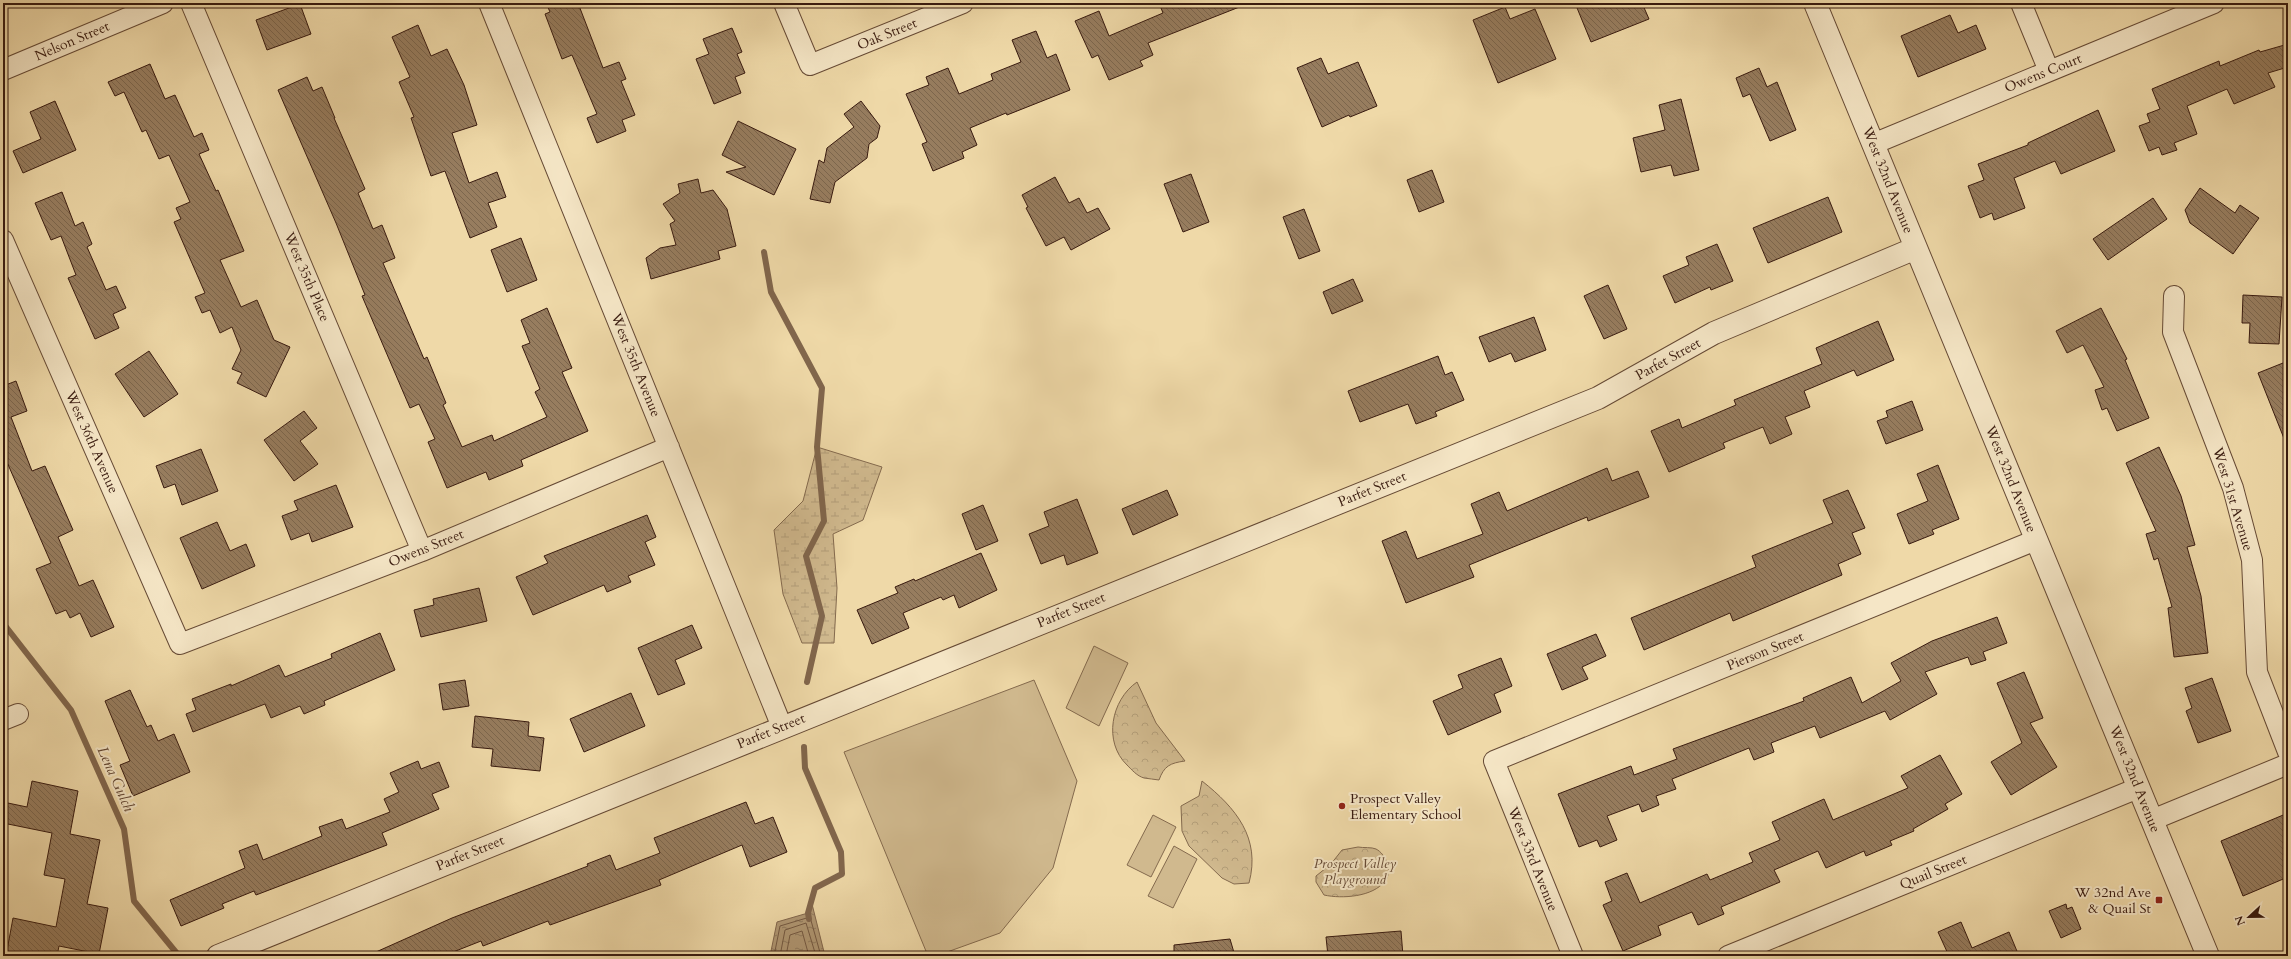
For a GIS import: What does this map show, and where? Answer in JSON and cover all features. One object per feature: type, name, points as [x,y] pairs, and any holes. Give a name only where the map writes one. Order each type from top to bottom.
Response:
[{"type":"street","name":"Nelson Street","points":[[3,70],[163,3]]},
{"type":"street","name":"West 35th Place","points":[[192,3],[422,551]]},
{"type":"street","name":"West 35th Avenue","points":[[489,3],[782,727]]},
{"type":"street","name":"Oak Street","points":[[784,3],[810,65],[963,3]]},
{"type":"street","name":"West 32nd Avenue","points":[[1815,3],[2208,956]]},
{"type":"street","points":[[2021,3],[2048,71]]},
{"type":"street","name":"Owens Court","points":[[1873,144],[2214,3]]},
{"type":"street","name":"West 36th Avenue","points":[[3,240],[180,644]]},
{"type":"street","name":"Parfet Street","points":[[218,956],[1598,398],[1714,333],[1916,248]]},
{"type":"street","name":"West 31st Avenue","points":[[2174,296],[2173,332],[2233,488],[2252,560],[2257,672],[2288,752]]},
{"type":"street","name":"Owens Street","points":[[180,644],[422,551],[669,447]]},
{"type":"street","name":"Pierson Street","points":[[1494,761],[2036,540]]},
{"type":"street","name":"West 33rd Avenue","points":[[1494,761],[1573,956]]},
{"type":"street","points":[[2152,820],[2288,764]]},
{"type":"street","name":"Quail Street","points":[[1728,956],[2138,788]]},
{"type":"green space","points":[[817,447],[882,467],[863,520],[833,534],[837,588],[834,643],[802,643],[783,594],[774,530],[803,501]]},
{"type":"green space","points":[[1094,646],[1128,663],[1099,726],[1066,708]]},
{"type":"green space","points":[[1034,680],[1077,781],[1053,868],[1000,933],[936,956],[928,956],[844,752]]},
{"type":"green space","points":[[1137,682],[1156,723],[1185,761],[1172,764],[1165,768],[1159,780],[1144,778],[1137,774],[1119,756],[1115,745],[1113,722],[1116,710],[1121,699]]},
{"type":"green space","points":[[1202,781],[1225,802],[1243,825],[1252,852],[1252,867],[1249,883],[1234,884],[1222,878],[1189,846],[1182,831],[1181,806],[1199,796]]},
{"type":"green space","points":[[1153,815],[1176,827],[1151,877],[1127,865]]},
{"type":"green space","points":[[1174,846],[1197,859],[1173,908],[1148,896]]},
{"type":"green space","name":"Prospect Valley Playground","points":[[1358,847],[1374,848],[1380,851],[1388,868],[1385,881],[1373,890],[1357,896],[1339,897],[1324,895],[1316,882],[1316,876],[1331,864],[1342,850]]},
{"type":"water","points":[[811,900],[825,956],[770,956],[777,922],[808,913]]},
{"type":"building","points":[[546,3],[578,3],[603,68],[619,62],[626,79],[621,81],[635,115],[622,120],[626,131],[597,143],[587,118],[597,114],[572,55],[562,59],[545,14],[550,12]]},
{"type":"building","points":[[1159,3],[1247,4],[1148,43],[1153,55],[1140,61],[1143,66],[1109,80],[1098,55],[1092,58],[1075,21],[1099,11],[1109,36],[1163,13]]},
{"type":"building","points":[[1575,3],[1642,3],[1649,19],[1591,42]]},
{"type":"building","points":[[300,4],[311,34],[267,50],[256,20]]},
{"type":"building","points":[[1505,7],[1510,19],[1535,9],[1556,59],[1498,83],[1473,20]]},
{"type":"building","points":[[1950,15],[1958,33],[1976,25],[1986,49],[1918,77],[1901,36]]},
{"type":"building","points":[[418,25],[431,56],[447,49],[464,85],[477,125],[452,133],[469,183],[497,172],[506,197],[488,203],[497,227],[470,238],[445,171],[431,176],[411,118],[414,117],[399,82],[410,77],[392,37]]},
{"type":"building","points":[[732,28],[742,52],[737,54],[745,73],[735,77],[741,93],[714,104],[696,59],[709,54],[703,39]]},
{"type":"building","points":[[1036,31],[1047,58],[1056,54],[1070,90],[1007,115],[1006,113],[970,128],[977,145],[962,152],[964,158],[933,171],[922,144],[927,142],[906,94],[929,85],[926,77],[948,68],[959,94],[993,80],[991,74],[1021,62],[1012,40]]},
{"type":"building","points":[[2288,44],[2288,67],[2268,73],[2275,87],[2234,104],[2227,89],[2187,106],[2197,134],[2174,143],[2177,150],[2162,155],[2159,147],[2149,151],[2139,126],[2150,122],[2147,114],[2160,109],[2152,89],[2219,61],[2220,66],[2259,50],[2260,52]]},
{"type":"building","points":[[1321,58],[1328,74],[1358,62],[1377,106],[1350,117],[1349,115],[1322,127],[1297,68]]},
{"type":"building","points":[[150,64],[165,99],[175,95],[194,137],[202,133],[209,150],[199,154],[216,191],[218,190],[244,251],[220,260],[241,307],[257,300],[274,340],[290,347],[266,397],[237,383],[242,373],[232,369],[241,350],[232,327],[220,333],[210,310],[202,313],[195,297],[205,293],[174,222],[181,219],[176,208],[190,202],[169,155],[159,159],[146,130],[142,132],[124,92],[115,96],[108,82]]},
{"type":"building","points":[[1759,68],[1767,87],[1777,82],[1796,130],[1770,141],[1750,94],[1743,97],[1736,78]]},
{"type":"building","points":[[307,77],[313,91],[322,87],[365,189],[358,193],[373,229],[382,225],[395,258],[383,263],[424,359],[427,357],[446,403],[443,405],[462,447],[492,435],[494,441],[547,417],[535,392],[540,389],[522,346],[530,343],[521,320],[547,308],[572,368],[562,372],[588,431],[521,460],[523,466],[489,480],[486,472],[447,488],[428,442],[435,439],[419,404],[410,408],[362,296],[365,295],[336,223],[278,90]]},
{"type":"building","points":[[1681,99],[1699,170],[1674,176],[1671,165],[1641,172],[1633,138],[1665,130],[1659,105]]},
{"type":"building","points":[[55,101],[76,150],[23,173],[13,151],[41,139],[30,112]]},
{"type":"building","points":[[861,101],[880,126],[877,138],[869,144],[867,158],[835,182],[830,203],[810,199],[819,160],[824,163],[827,148],[854,127],[844,114]]},
{"type":"building","points":[[2098,110],[2115,151],[2061,174],[2055,161],[2014,178],[2025,208],[1994,220],[1992,213],[1980,218],[1968,186],[1984,180],[1978,164],[2028,145],[2028,143]]},
{"type":"building","points":[[738,121],[796,149],[774,195],[726,172],[746,167],[722,155]]},
{"type":"building","points":[[1432,170],[1444,202],[1419,212],[1407,180]]},
{"type":"building","points":[[1191,174],[1209,222],[1183,232],[1164,184]]},
{"type":"building","points":[[1055,177],[1069,203],[1079,198],[1087,213],[1098,208],[1110,229],[1071,250],[1064,237],[1046,246],[1026,208],[1028,207],[1022,195]]},
{"type":"building","points":[[698,179],[701,193],[713,190],[727,209],[736,246],[718,251],[720,259],[651,279],[646,258],[660,248],[676,245],[670,224],[675,221],[663,204],[680,193],[678,184]]},
{"type":"building","points":[[2200,188],[2235,213],[2240,205],[2259,218],[2233,254],[2190,223],[2185,210]]},
{"type":"building","points":[[62,192],[75,226],[83,222],[92,244],[87,247],[106,290],[116,286],[126,308],[113,314],[119,328],[95,339],[68,278],[76,275],[61,236],[51,240],[35,203]]},
{"type":"building","points":[[1828,197],[1842,232],[1768,263],[1753,228]]},
{"type":"building","points":[[2153,198],[2167,219],[2108,260],[2093,239]]},
{"type":"building","points":[[1304,209],[1320,251],[1299,259],[1283,217]]},
{"type":"building","points":[[521,238],[537,280],[507,292],[491,250]]},
{"type":"building","points":[[1717,244],[1733,281],[1711,290],[1710,287],[1675,303],[1663,276],[1689,265],[1686,257]]},
{"type":"building","points":[[1353,279],[1363,301],[1332,314],[1323,292]]},
{"type":"building","points":[[1608,285],[1627,329],[1604,339],[1584,296]]},
{"type":"building","points":[[2243,295],[2282,297],[2279,344],[2249,343],[2250,323],[2242,323]]},
{"type":"building","points":[[2101,308],[2127,359],[2125,360],[2149,418],[2117,431],[2107,408],[2102,410],[2095,390],[2104,387],[2083,345],[2067,353],[2056,331]]},
{"type":"building","points":[[1534,317],[1546,350],[1515,362],[1511,353],[1489,362],[1479,337]]},
{"type":"building","points":[[1878,321],[1894,360],[1857,376],[1854,370],[1804,391],[1810,407],[1785,417],[1792,434],[1770,444],[1763,427],[1723,443],[1725,448],[1669,472],[1651,431],[1679,419],[1682,428],[1736,405],[1734,400],[1822,364],[1816,348]]},
{"type":"building","points":[[149,351],[178,394],[144,417],[115,374]]},
{"type":"building","points":[[1438,356],[1445,375],[1452,372],[1464,400],[1435,412],[1437,416],[1416,424],[1408,404],[1360,422],[1348,391]]},
{"type":"building","points":[[2288,361],[2288,446],[2287,446],[2258,373]]},
{"type":"building","points":[[16,381],[27,411],[11,417],[32,471],[45,466],[73,530],[58,537],[79,586],[93,580],[114,627],[91,637],[80,613],[70,618],[66,610],[56,614],[36,569],[51,563],[3,453],[3,386]]},
{"type":"building","points":[[1912,401],[1923,430],[1886,444],[1877,421],[1888,417],[1886,411]]},
{"type":"building","points":[[304,411],[317,428],[300,441],[318,464],[294,481],[264,440]]},
{"type":"building","points":[[2159,447],[2181,496],[2195,545],[2187,547],[2201,596],[2208,653],[2174,657],[2168,608],[2172,607],[2158,558],[2154,560],[2146,534],[2156,531],[2126,463]]},
{"type":"building","points":[[201,449],[218,491],[182,505],[175,484],[164,488],[156,466]]},
{"type":"building","points":[[1938,465],[1959,519],[1932,530],[1934,534],[1909,544],[1897,514],[1928,501],[1917,474]]},
{"type":"building","points":[[1607,468],[1612,481],[1638,471],[1649,497],[1588,521],[1587,517],[1469,565],[1474,577],[1406,603],[1382,541],[1406,531],[1417,559],[1483,534],[1471,504],[1499,492],[1507,511]]},
{"type":"building","points":[[336,485],[353,527],[312,542],[309,533],[291,540],[282,516],[298,510],[294,501]]},
{"type":"building","points":[[1167,490],[1178,515],[1133,535],[1122,509]]},
{"type":"building","points":[[1848,490],[1865,528],[1852,533],[1861,554],[1838,564],[1842,575],[1733,621],[1730,613],[1644,650],[1631,618],[1756,567],[1752,556],[1833,523],[1823,500]]},
{"type":"building","points":[[1077,499],[1098,553],[1067,565],[1064,555],[1041,564],[1029,534],[1049,526],[1044,512]]},
{"type":"building","points":[[983,505],[998,541],[976,550],[962,514]]},
{"type":"building","points":[[647,515],[656,537],[645,542],[655,565],[628,576],[631,582],[607,592],[604,585],[533,615],[516,577],[548,563],[544,556]]},
{"type":"building","points":[[217,522],[230,551],[246,544],[255,566],[202,589],[180,538]]},
{"type":"building","points":[[981,553],[997,590],[959,608],[954,595],[943,600],[941,597],[903,613],[909,628],[872,644],[857,610],[898,593],[895,587],[914,579],[915,581]]},
{"type":"building","points":[[479,588],[487,621],[421,637],[414,610],[434,605],[433,599]]},
{"type":"building","points":[[1997,617],[2007,643],[1983,652],[1986,660],[1971,665],[1968,657],[1925,672],[1937,694],[1890,720],[1885,711],[1820,738],[1815,726],[1771,743],[1774,752],[1754,760],[1749,748],[1672,779],[1676,789],[1656,796],[1659,805],[1642,812],[1639,804],[1607,816],[1617,840],[1600,847],[1597,840],[1579,847],[1558,794],[1631,766],[1634,775],[1677,759],[1673,749],[1804,701],[1803,698],[1851,677],[1862,703],[1901,681],[1891,663],[1932,641]]},
{"type":"building","points":[[692,625],[702,648],[675,660],[685,684],[658,695],[638,648]]},
{"type":"building","points":[[380,633],[395,670],[324,701],[325,705],[304,714],[300,706],[271,718],[265,704],[193,732],[186,714],[196,710],[192,699],[231,684],[231,686],[279,665],[285,677],[332,658],[331,654]]},
{"type":"building","points":[[1596,634],[1606,656],[1582,667],[1588,679],[1562,690],[1547,654]]},
{"type":"building","points":[[1501,658],[1512,686],[1494,694],[1501,712],[1448,735],[1433,701],[1463,688],[1458,675]]},
{"type":"building","points":[[2024,672],[2043,718],[2030,723],[2057,767],[2011,795],[1991,762],[2022,743],[1997,683]]},
{"type":"building","points":[[2212,678],[2231,731],[2198,743],[2186,711],[2192,708],[2185,688]]},
{"type":"building","points":[[465,680],[469,706],[443,710],[439,684]]},
{"type":"building","points":[[130,690],[147,727],[151,725],[158,741],[174,734],[190,772],[133,796],[120,765],[130,761],[105,701]]},
{"type":"building","points":[[631,693],[645,726],[584,752],[570,719]]},
{"type":"building","points":[[475,716],[529,722],[528,736],[544,738],[540,771],[491,766],[493,749],[472,747]]},
{"type":"building","points":[[1940,755],[1962,794],[1945,804],[1948,809],[1913,829],[1914,831],[1890,841],[1892,845],[1866,856],[1864,851],[1826,868],[1818,851],[1774,870],[1780,882],[1721,907],[1724,914],[1698,925],[1692,912],[1658,926],[1661,935],[1623,951],[1603,905],[1612,901],[1605,882],[1627,873],[1640,903],[1707,874],[1710,880],[1753,862],[1749,853],[1780,840],[1772,822],[1824,799],[1833,820],[1908,788],[1901,776]]},
{"type":"building","points":[[418,761],[421,769],[439,762],[449,787],[432,794],[439,809],[382,833],[387,845],[256,895],[254,891],[222,904],[224,908],[181,926],[170,900],[245,868],[239,851],[257,844],[263,860],[322,836],[319,827],[342,819],[346,829],[390,812],[384,799],[399,792],[390,773]]},
{"type":"building","points":[[32,781],[78,791],[70,834],[100,840],[87,904],[108,908],[99,954],[59,946],[57,956],[6,956],[13,918],[56,927],[65,879],[44,875],[52,833],[3,823],[3,802],[27,807]]},
{"type":"building","points":[[746,802],[755,824],[773,817],[787,852],[750,867],[742,845],[659,880],[661,885],[550,925],[548,921],[483,946],[481,941],[443,956],[367,956],[452,918],[588,866],[587,864],[610,855],[616,870],[660,853],[654,838]]},
{"type":"building","points":[[2288,813],[2288,877],[2243,896],[2221,841]]},
{"type":"building","points":[[2066,904],[2067,909],[2072,907],[2081,929],[2061,938],[2049,911]]},
{"type":"building","points":[[1961,922],[1972,948],[2009,932],[2019,956],[1949,956],[1938,932]]},
{"type":"building","points":[[1401,931],[1403,956],[1328,956],[1326,937]]},
{"type":"building","points":[[1230,939],[1235,956],[1174,956],[1174,945]]},
{"type":"waterway","points":[[764,252],[771,292],[822,388],[817,447],[824,521],[806,556],[822,616],[807,682]]},
{"type":"waterway","name":"Lena Gulch","points":[[3,623],[71,710],[124,829],[134,901],[179,956]]},
{"type":"waterway","points":[[804,747],[805,768],[841,852],[842,874],[815,888],[808,913],[809,919]]},
{"type":"place","name":"Prospect Valley Elementary School","points":[[1342,806]]},
{"type":"place","name":"W 32nd Ave & Quail St","points":[[2159,900]]}]
